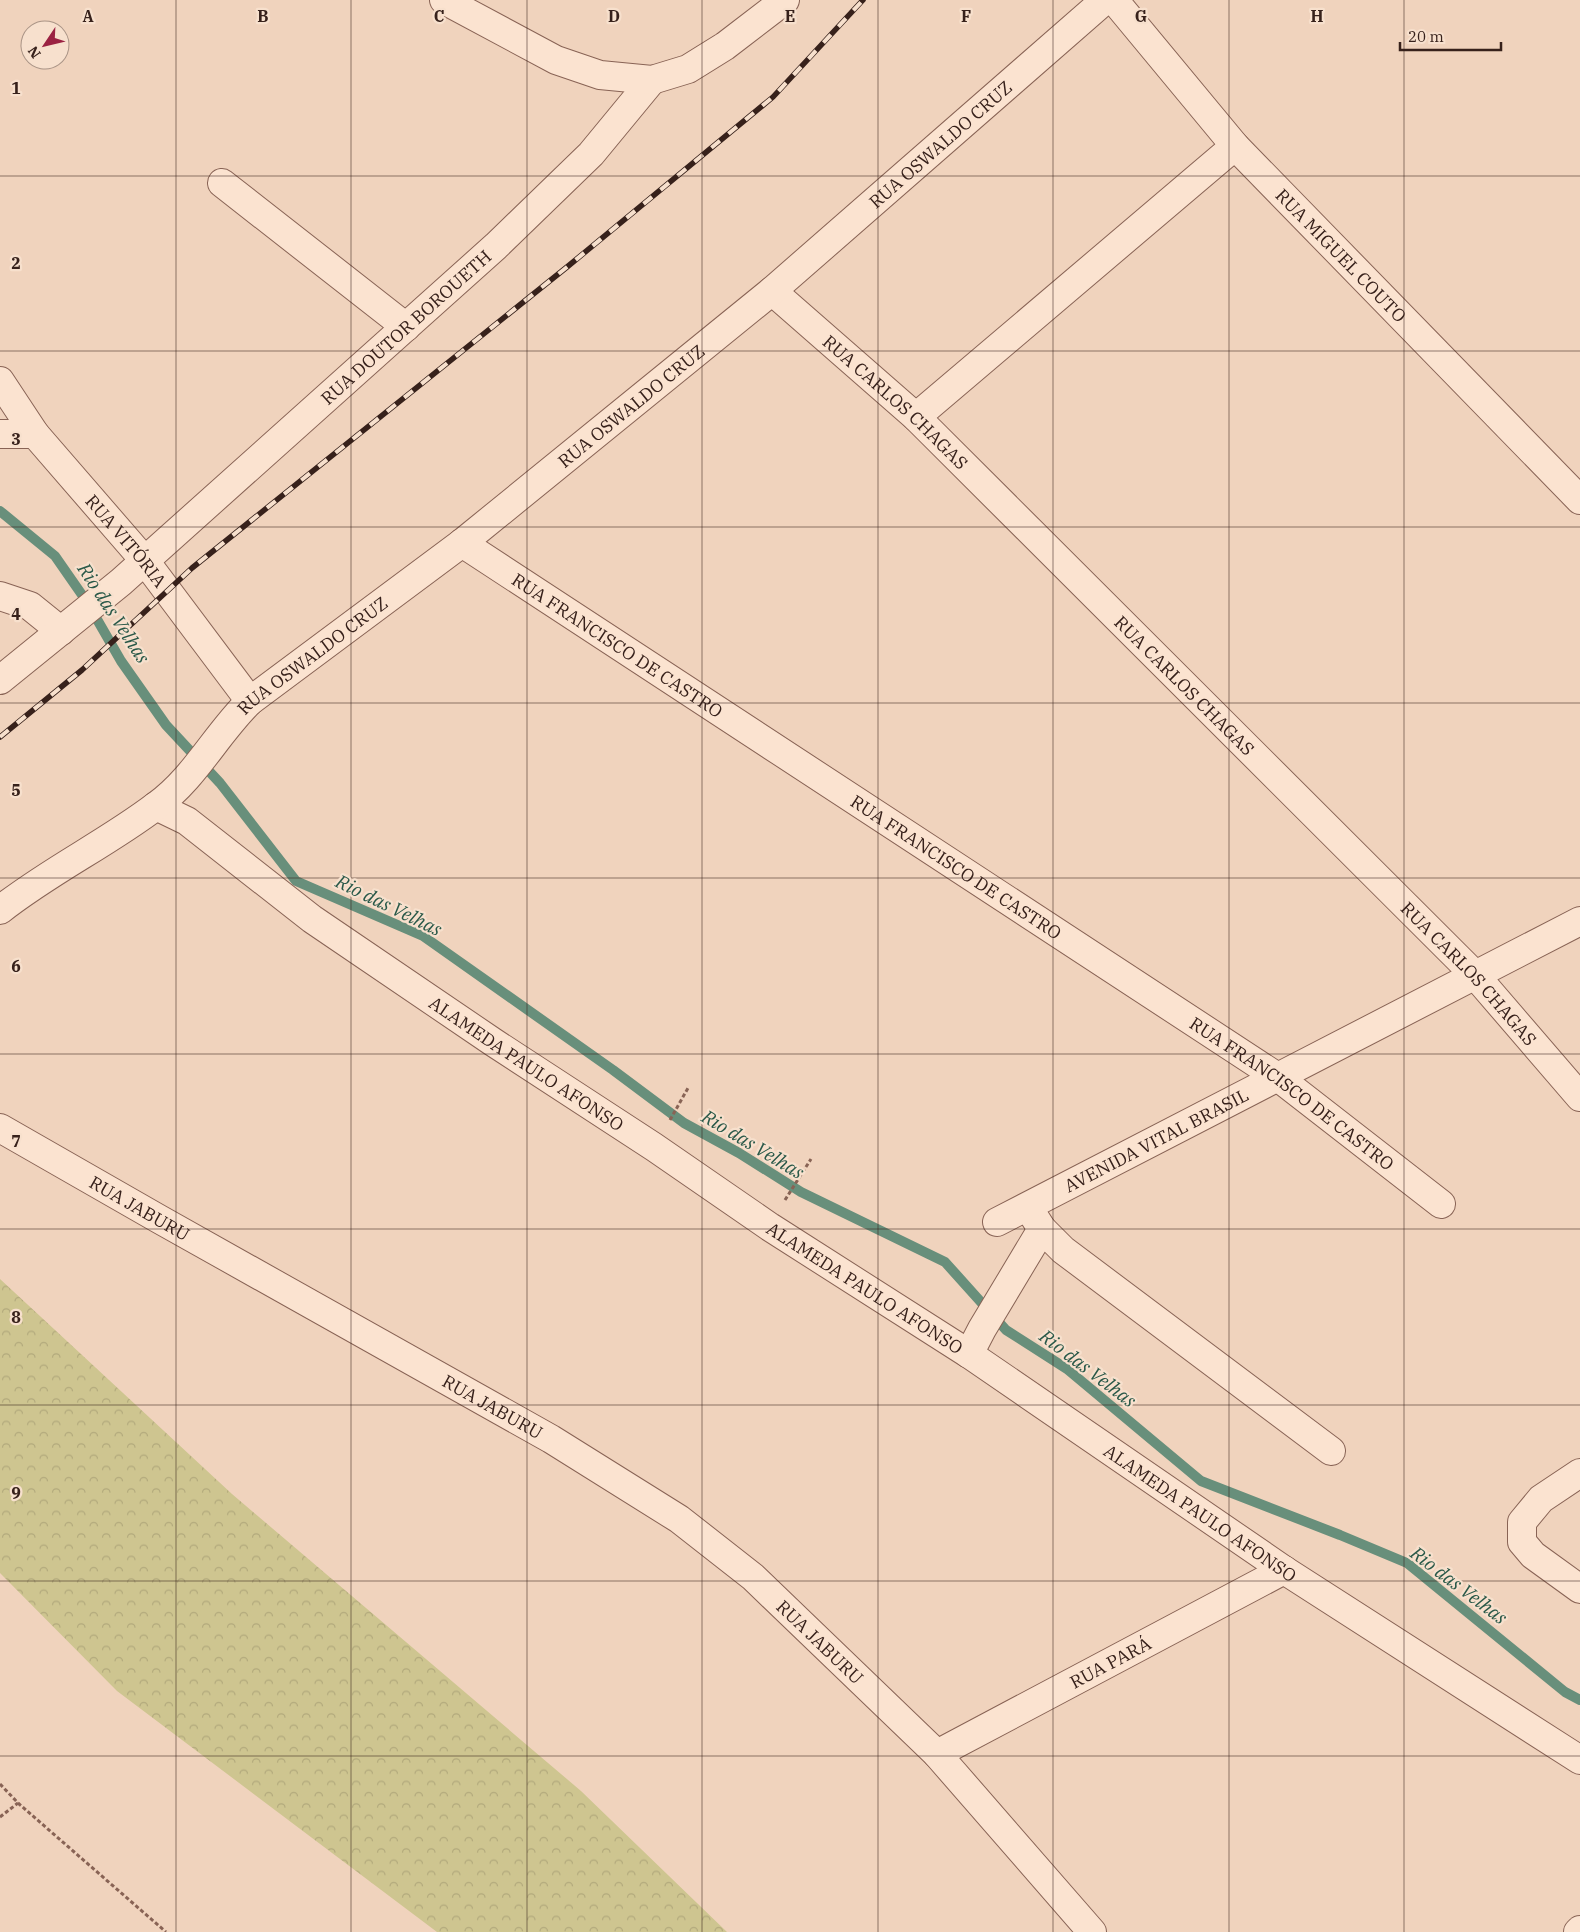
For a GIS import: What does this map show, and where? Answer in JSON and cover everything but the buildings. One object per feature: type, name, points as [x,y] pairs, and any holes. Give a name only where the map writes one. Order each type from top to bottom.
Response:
[{"type":"street","points":[[444,0],[556,60],[600,75],[652,80],[688,69],[718,51],[785,0]]},
{"type":"street","name":"RUA OSWALDO CRUZ","points":[[0,910],[156,806],[182,785],[243,708],[462,543],[772,291],[1105,0]]},
{"type":"street","name":"RUA MIGUEL COUTO","points":[[1114,0],[1235,146],[1580,500]]},
{"type":"street","name":"RUA DOUTOR BOROUETH","points":[[0,680],[145,561],[496,246],[591,154],[652,80]]},
{"type":"street","points":[[916,417],[1235,146]]},
{"type":"street","points":[[222,183],[406,327]]},
{"type":"street","name":"RUA CARLOS CHAGAS","points":[[772,291],[916,417],[1475,975],[1580,1097]]},
{"type":"street","name":"RUA VITÓRIA","points":[[0,381],[35,434],[145,561],[243,708]]},
{"type":"street","points":[[0,434],[35,434]]},
{"type":"street","name":"RUA FRANCISCO DE CASTRO","points":[[462,543],[1279,1078],[1441,1204]]},
{"type":"street","points":[[0,596],[30,606],[67,626]]},
{"type":"street","name":"ALAMEDA PAULO AFONSO","points":[[156,806],[187,821],[312,919],[476,1031],[654,1146],[770,1227],[968,1354],[1284,1570],[1580,1760]]},
{"type":"street","name":"AVENIDA VITAL BRASIL","points":[[997,1222],[1580,921]]},
{"type":"street","name":"RUA JABURU","points":[[0,1128],[159,1220],[551,1439],[678,1518],[753,1577],[937,1754],[1092,1932]]},
{"type":"street","points":[[1028,1207],[1042,1230],[1062,1250],[1331,1451]]},
{"type":"street","points":[[968,1354],[1042,1230]]},
{"type":"street","points":[[1580,1472],[1541,1499],[1522,1522],[1522,1542],[1533,1555],[1580,1589]]},
{"type":"street","name":"RUA PARÁ","points":[[937,1754],[1284,1570]]},
{"type":"path","points":[[679,1104],[688,1088]]},
{"type":"path","points":[[782,1205],[811,1159]]},
{"type":"path","points":[[0,1784],[18,1804],[166,1932]]},
{"type":"path","points":[[0,1817],[18,1804]]},
{"type":"green space","points":[[0,1279],[232,1494],[581,1791],[727,1932],[437,1932],[117,1691],[0,1573]]},
{"type":"waterway","name":"Rio das Velhas","points":[[0,511],[55,556],[87,602],[121,661],[166,725],[220,783],[296,881],[423,936],[613,1070],[684,1123],[739,1153],[801,1192],[945,1262],[1006,1330],[1067,1369],[1201,1481],[1407,1563],[1565,1692],[1580,1700]]},
{"type":"railway","points":[[0,737],[82,670],[192,568],[567,267],[773,97],[863,0]]}]
